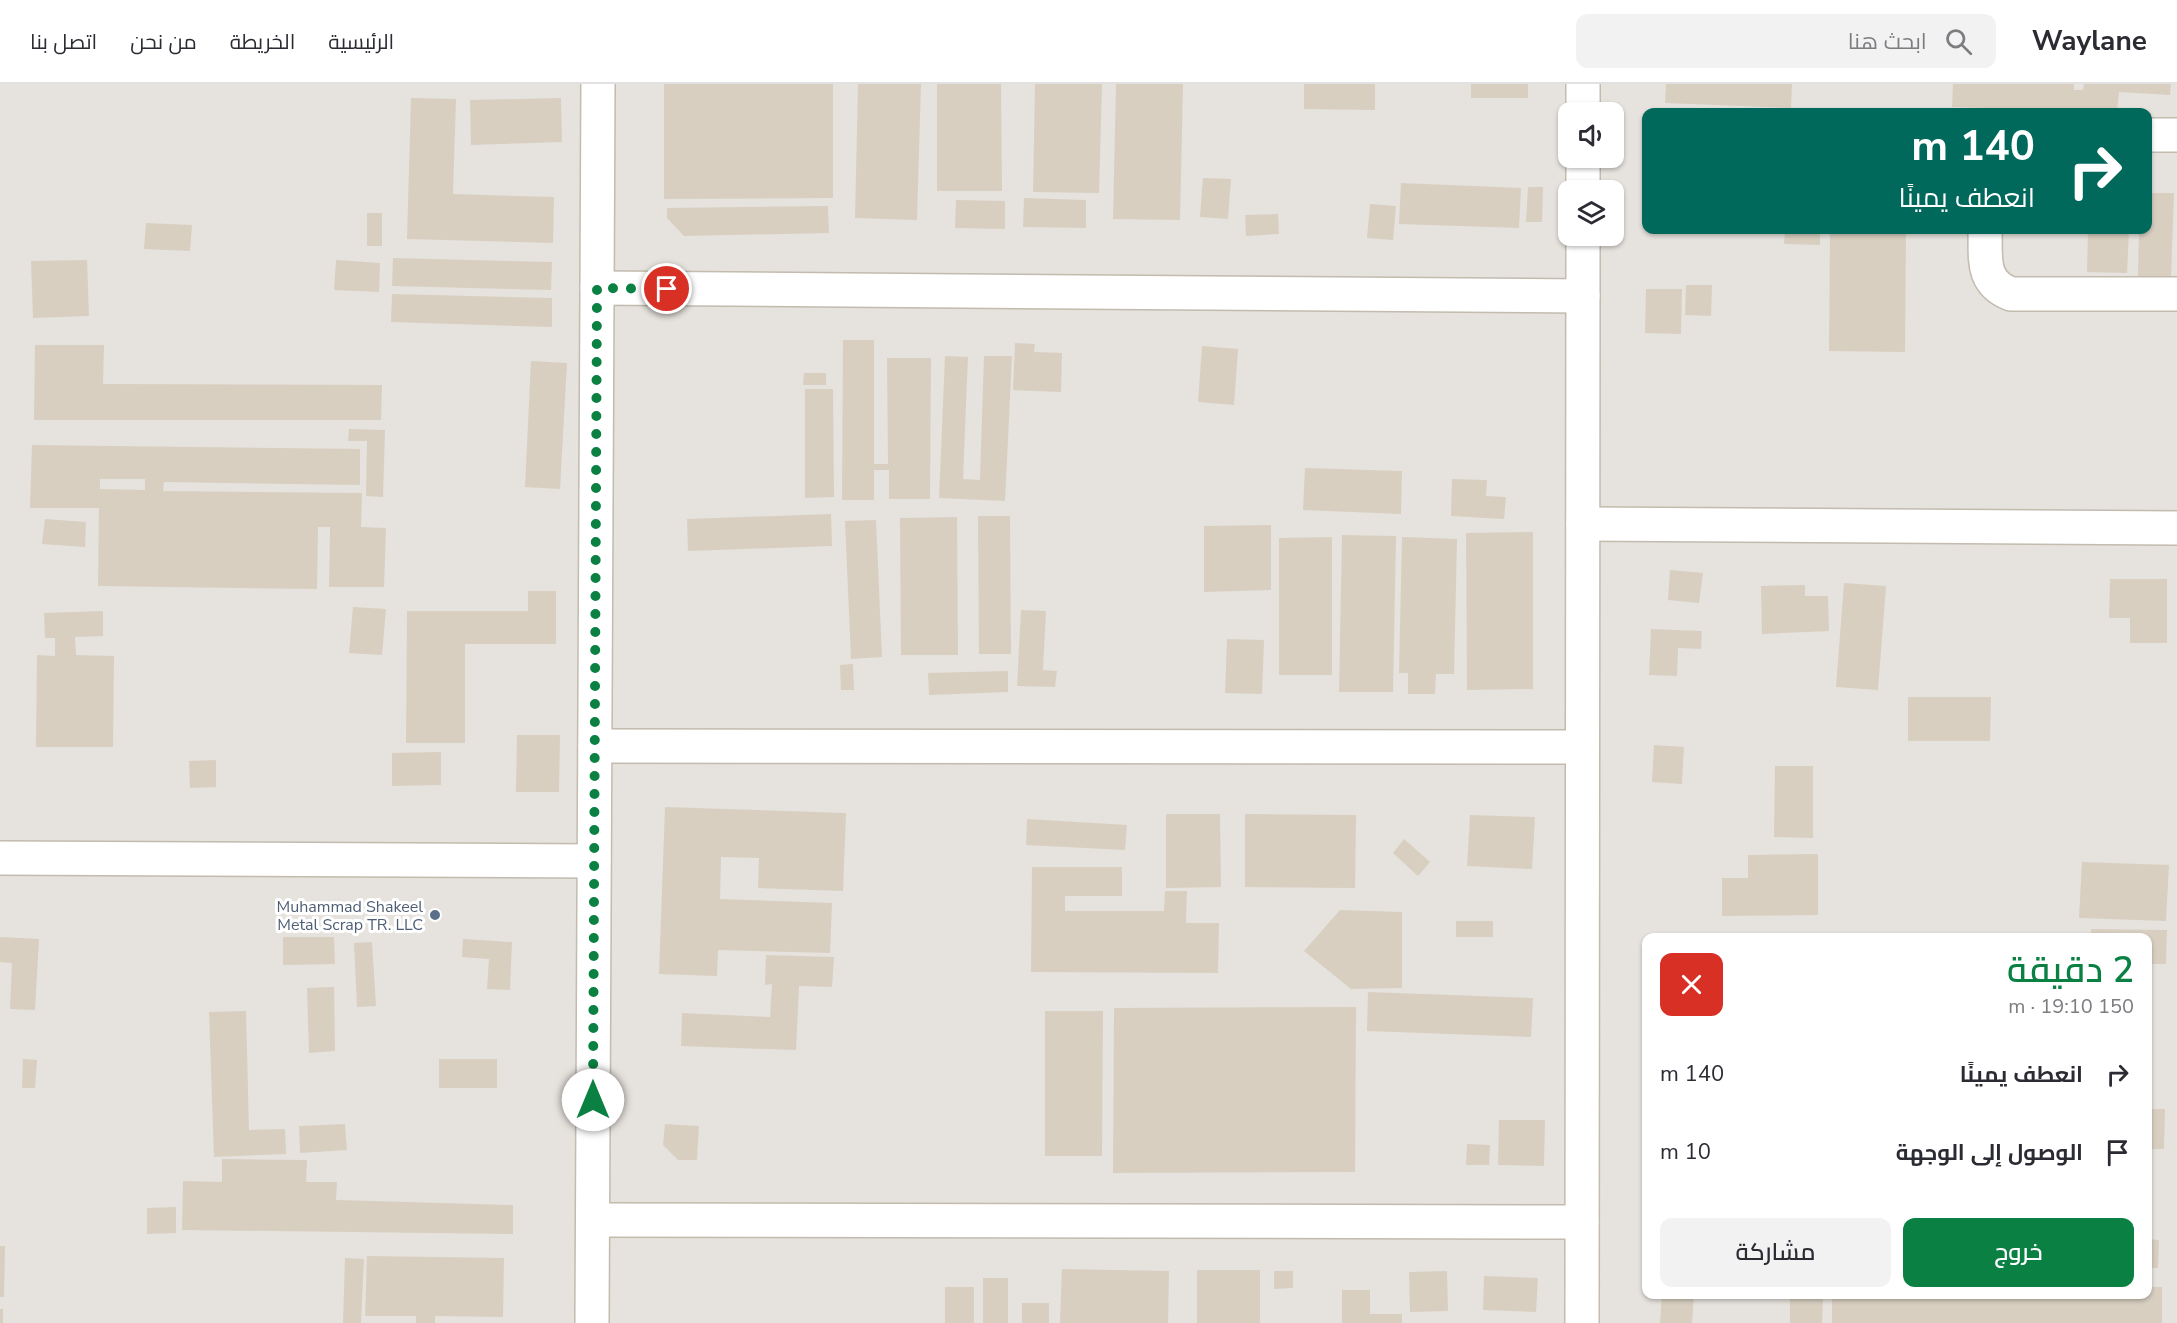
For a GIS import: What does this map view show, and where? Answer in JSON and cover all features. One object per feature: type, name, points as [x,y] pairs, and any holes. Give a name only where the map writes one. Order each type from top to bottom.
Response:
[{"type":"lane","points":[[592,1323],[598,84]]},
{"type":"lane","points":[[1583,84],[1583,102]]},
{"type":"lane","points":[[2152,135],[2177,135]]},
{"type":"lane","points":[[1985,234],[1987,272],[1992,282],[2000,290],[2011,294],[2177,294]]},
{"type":"lane","points":[[1582,1323],[1583,246]]},
{"type":"lane","points":[[597,288],[1583,296]]},
{"type":"lane","points":[[1582,524],[2177,528]]},
{"type":"lane","points":[[595,746],[1582,747]]},
{"type":"lane","points":[[0,858],[594,861]]},
{"type":"lane","points":[[593,1220],[1582,1222]]},
{"type":"shaded area","points":[[0,84],[2177,84],[2177,1323],[0,1323]]},
{"type":"building","points":[[664,84],[833,84],[833,198],[664,199]]},
{"type":"building","points":[[858,84],[921,84],[917,220],[855,218]]},
{"type":"building","points":[[937,84],[1001,84],[1002,191],[937,191]]},
{"type":"building","points":[[1035,84],[1102,84],[1099,193],[1033,192]]},
{"type":"building","points":[[1116,84],[1183,84],[1180,220],[1113,219]]},
{"type":"building","points":[[1304,84],[1375,84],[1375,110],[1304,109]]},
{"type":"building","points":[[1471,84],[1528,84],[1528,98],[1471,98]]},
{"type":"building","points":[[1666,84],[1792,84],[1791,108],[1665,103]]},
{"type":"building","points":[[1953,84],[2074,84],[2074,90],[2083,90],[2084,84],[2171,84],[2170,95],[2119,92],[2117,108],[1952,107]]},
{"type":"building","points":[[411,98],[456,99],[453,194],[554,197],[553,243],[407,239]]},
{"type":"building","points":[[561,98],[562,142],[471,145],[470,100]]},
{"type":"building","points":[[1203,178],[1231,179],[1228,219],[1200,217]]},
{"type":"building","points":[[1401,183],[1521,188],[1519,228],[1399,224]]},
{"type":"building","points":[[1528,187],[1543,187],[1542,222],[1526,222]]},
{"type":"building","points":[[2152,193],[2174,193],[2171,277],[2138,276],[2139,234],[2152,234]]},
{"type":"building","points":[[1024,198],[1086,200],[1086,228],[1023,227]]},
{"type":"building","points":[[956,200],[1005,201],[1005,229],[955,228]]},
{"type":"building","points":[[1370,204],[1396,206],[1393,240],[1367,238]]},
{"type":"building","points":[[828,206],[829,233],[684,236],[667,218],[667,208]]},
{"type":"building","points":[[367,213],[382,213],[382,246],[367,246]]},
{"type":"building","points":[[1278,214],[1279,234],[1246,236],[1245,215]]},
{"type":"building","points":[[146,223],[192,225],[190,251],[144,249]]},
{"type":"building","points":[[1785,234],[1820,234],[1820,245],[1784,244]]},
{"type":"building","points":[[1830,234],[1906,234],[1905,352],[1829,351]]},
{"type":"building","points":[[2088,234],[2129,234],[2127,273],[2087,272]]},
{"type":"building","points":[[393,258],[552,262],[551,290],[392,286]]},
{"type":"building","points":[[87,260],[89,316],[33,318],[31,261]]},
{"type":"building","points":[[336,260],[380,263],[379,292],[334,290]]},
{"type":"building","points":[[1686,285],[1712,285],[1711,316],[1685,315]]},
{"type":"building","points":[[1646,289],[1682,289],[1681,334],[1645,333]]},
{"type":"building","points":[[392,294],[552,298],[552,327],[391,322]]},
{"type":"building","points":[[843,340],[874,340],[874,464],[888,464],[887,358],[931,358],[930,499],[889,499],[889,470],[874,470],[874,500],[842,500]]},
{"type":"building","points":[[1015,343],[1035,344],[1034,352],[1062,353],[1061,392],[1013,390]]},
{"type":"building","points":[[35,345],[104,345],[103,384],[382,385],[381,420],[34,420]]},
{"type":"building","points":[[1202,346],[1238,349],[1234,405],[1198,402]]},
{"type":"building","points":[[945,356],[968,357],[963,479],[980,480],[984,356],[1012,356],[1005,501],[939,498]]},
{"type":"building","points":[[531,361],[567,363],[560,489],[525,487]]},
{"type":"building","points":[[804,373],[826,373],[826,385],[803,385]]},
{"type":"building","points":[[805,389],[833,389],[834,497],[805,498]]},
{"type":"building","points":[[349,429],[385,430],[383,497],[366,496],[367,441],[348,441]]},
{"type":"building","points":[[32,445],[360,449],[360,485],[164,482],[163,491],[362,493],[361,527],[386,528],[384,587],[329,587],[330,527],[318,527],[317,589],[98,586],[99,508],[30,508]],"holes":[[[100,479],[145,479],[145,490],[100,489]]]},
{"type":"building","points":[[1305,468],[1402,471],[1401,514],[1303,510]]},
{"type":"building","points":[[1452,479],[1487,480],[1486,496],[1506,497],[1504,519],[1451,516]]},
{"type":"building","points":[[831,514],[832,546],[688,551],[687,519]]},
{"type":"building","points":[[978,516],[1010,516],[1011,654],[979,654]]},
{"type":"building","points":[[957,517],[958,655],[901,655],[900,518]]},
{"type":"building","points":[[45,519],[86,522],[85,547],[42,544]]},
{"type":"building","points":[[876,520],[882,657],[851,659],[845,521]]},
{"type":"building","points":[[1271,525],[1271,590],[1204,592],[1204,526]]},
{"type":"building","points":[[1533,532],[1533,689],[1467,690],[1466,533]]},
{"type":"building","points":[[1342,535],[1396,536],[1393,692],[1339,692]]},
{"type":"building","points":[[1332,537],[1332,675],[1279,675],[1279,538]]},
{"type":"building","points":[[1402,537],[1457,539],[1454,674],[1436,674],[1435,694],[1408,694],[1408,673],[1399,673]]},
{"type":"building","points":[[1670,570],[1703,573],[1699,603],[1668,600]]},
{"type":"building","points":[[2110,579],[2167,579],[2167,643],[2130,643],[2130,618],[2109,618]]},
{"type":"building","points":[[1844,583],[1886,586],[1878,690],[1836,687]]},
{"type":"building","points":[[1805,585],[1805,596],[1828,596],[1829,631],[1762,634],[1761,586]]},
{"type":"building","points":[[528,591],[556,591],[556,644],[465,644],[465,743],[406,743],[407,611],[528,611]]},
{"type":"building","points":[[353,607],[386,609],[382,655],[349,653]]},
{"type":"building","points":[[1021,610],[1046,611],[1043,670],[1057,671],[1055,687],[1017,686]]},
{"type":"building","points":[[103,611],[103,636],[75,637],[76,655],[114,656],[113,747],[36,747],[37,655],[55,656],[55,638],[45,638],[44,613]]},
{"type":"building","points":[[1651,629],[1702,631],[1701,649],[1678,648],[1677,676],[1649,675]]},
{"type":"building","points":[[1227,639],[1264,640],[1262,694],[1225,693]]},
{"type":"building","points":[[853,664],[854,690],[841,690],[840,665]]},
{"type":"building","points":[[1008,671],[1008,692],[929,695],[928,673]]},
{"type":"building","points":[[1908,697],[1991,697],[1990,741],[1908,741]]},
{"type":"building","points":[[517,735],[560,735],[559,792],[516,792]]},
{"type":"building","points":[[1654,745],[1684,747],[1682,784],[1652,782]]},
{"type":"building","points":[[441,752],[441,785],[392,786],[392,753]]},
{"type":"building","points":[[216,760],[216,787],[190,788],[189,761]]},
{"type":"building","points":[[1775,766],[1813,766],[1813,838],[1774,837]]},
{"type":"building","points":[[665,807],[846,813],[843,891],[758,888],[759,858],[721,857],[720,899],[832,903],[830,953],[718,950],[717,976],[659,974]]},
{"type":"building","points":[[1166,814],[1220,814],[1221,887],[1166,888]]},
{"type":"building","points":[[1245,814],[1356,815],[1355,888],[1245,887]]},
{"type":"building","points":[[1470,815],[1535,817],[1532,869],[1467,866]]},
{"type":"building","points":[[1027,819],[1127,825],[1125,850],[1026,845]]},
{"type":"building","points":[[1404,839],[1430,862],[1418,876],[1393,853]]},
{"type":"building","points":[[1818,854],[1818,915],[1722,916],[1722,878],[1748,878],[1748,855]]},
{"type":"building","points":[[2082,862],[2169,865],[2166,921],[2079,918]]},
{"type":"building","points":[[1032,867],[1122,867],[1122,896],[1065,896],[1065,911],[1164,911],[1165,891],[1187,891],[1186,923],[1219,923],[1218,973],[1031,972]]},
{"type":"building","points":[[1340,910],[1402,912],[1402,988],[1351,989],[1304,951]]},
{"type":"building","points":[[1456,921],[1493,921],[1493,937],[1456,937]]},
{"type":"building","points":[[2091,929],[2167,930],[2166,964],[2152,964],[2152,933],[2091,933]]},
{"type":"building","points":[[0,937],[39,939],[35,1010],[10,1009],[12,963],[0,962]]},
{"type":"building","points":[[283,937],[334,937],[335,964],[283,965]]},
{"type":"building","points":[[463,939],[512,942],[510,990],[487,989],[489,959],[462,957]]},
{"type":"building","points":[[372,942],[376,1006],[357,1007],[354,943]]},
{"type":"building","points":[[766,955],[834,957],[832,987],[799,986],[796,1050],[681,1046],[682,1013],[770,1017],[772,984],[765,985]]},
{"type":"building","points":[[334,987],[335,1051],[309,1053],[307,988]]},
{"type":"building","points":[[1368,992],[1533,998],[1531,1037],[1367,1031]]},
{"type":"building","points":[[1356,1007],[1355,1172],[1113,1173],[1114,1008]]},
{"type":"building","points":[[246,1011],[249,1130],[285,1129],[286,1154],[214,1157],[209,1012]]},
{"type":"building","points":[[1045,1011],[1103,1011],[1102,1156],[1045,1156]]},
{"type":"building","points":[[23,1059],[37,1060],[35,1088],[22,1088]]},
{"type":"building","points":[[439,1059],[497,1059],[497,1088],[439,1088]]},
{"type":"building","points":[[2152,1109],[2165,1109],[2164,1149],[2152,1149]]},
{"type":"building","points":[[1499,1120],[1545,1120],[1544,1166],[1498,1165]]},
{"type":"building","points":[[345,1124],[347,1150],[300,1153],[299,1126]]},
{"type":"building","points":[[665,1124],[699,1126],[697,1160],[678,1160],[663,1145]]},
{"type":"building","points":[[1467,1144],[1490,1145],[1489,1165],[1466,1165]]},
{"type":"building","points":[[222,1159],[307,1160],[306,1182],[337,1182],[336,1200],[513,1205],[513,1234],[182,1230],[183,1181],[222,1182]]},
{"type":"building","points":[[176,1207],[176,1233],[147,1234],[147,1208]]},
{"type":"building","points":[[2152,1239],[2159,1240],[2158,1268],[2152,1268]]},
{"type":"building","points":[[0,1246],[5,1246],[4,1297],[0,1297]]},
{"type":"building","points":[[367,1256],[504,1258],[503,1317],[435,1316],[435,1323],[416,1323],[416,1316],[365,1316]]},
{"type":"building","points":[[345,1258],[364,1259],[361,1323],[343,1323]]},
{"type":"building","points":[[1062,1269],[1169,1271],[1168,1323],[1060,1323]]},
{"type":"building","points":[[1197,1270],[1260,1270],[1260,1323],[1197,1323]]},
{"type":"building","points":[[1274,1271],[1293,1271],[1293,1288],[1274,1289]]},
{"type":"building","points":[[1447,1271],[1448,1311],[1410,1312],[1409,1272]]},
{"type":"building","points":[[1484,1276],[1538,1278],[1536,1312],[1483,1310]]},
{"type":"building","points":[[983,1278],[1008,1278],[1008,1323],[983,1323]]},
{"type":"building","points":[[945,1287],[974,1287],[974,1323],[945,1323]]},
{"type":"building","points":[[2152,1287],[2162,1287],[2162,1323],[1832,1323],[1832,1299],[2152,1299]]},
{"type":"building","points":[[1342,1290],[1370,1290],[1370,1314],[1402,1314],[1402,1323],[1342,1323]]},
{"type":"building","points":[[1662,1299],[1694,1299],[1692,1323],[1660,1323]]},
{"type":"building","points":[[1790,1299],[1823,1299],[1822,1323],[1790,1323]]},
{"type":"building","points":[[1022,1303],[1049,1303],[1049,1323],[1022,1323]]},
{"type":"building","points":[[0,1309],[3,1309],[3,1323],[0,1323]]},
{"type":"place","name":"Muhammad Shakeel Metal Scrap TR. LLC","points":[[435,915]]},
{"type":"route","points":[[593,1100],[597,288],[667,289]]}]
